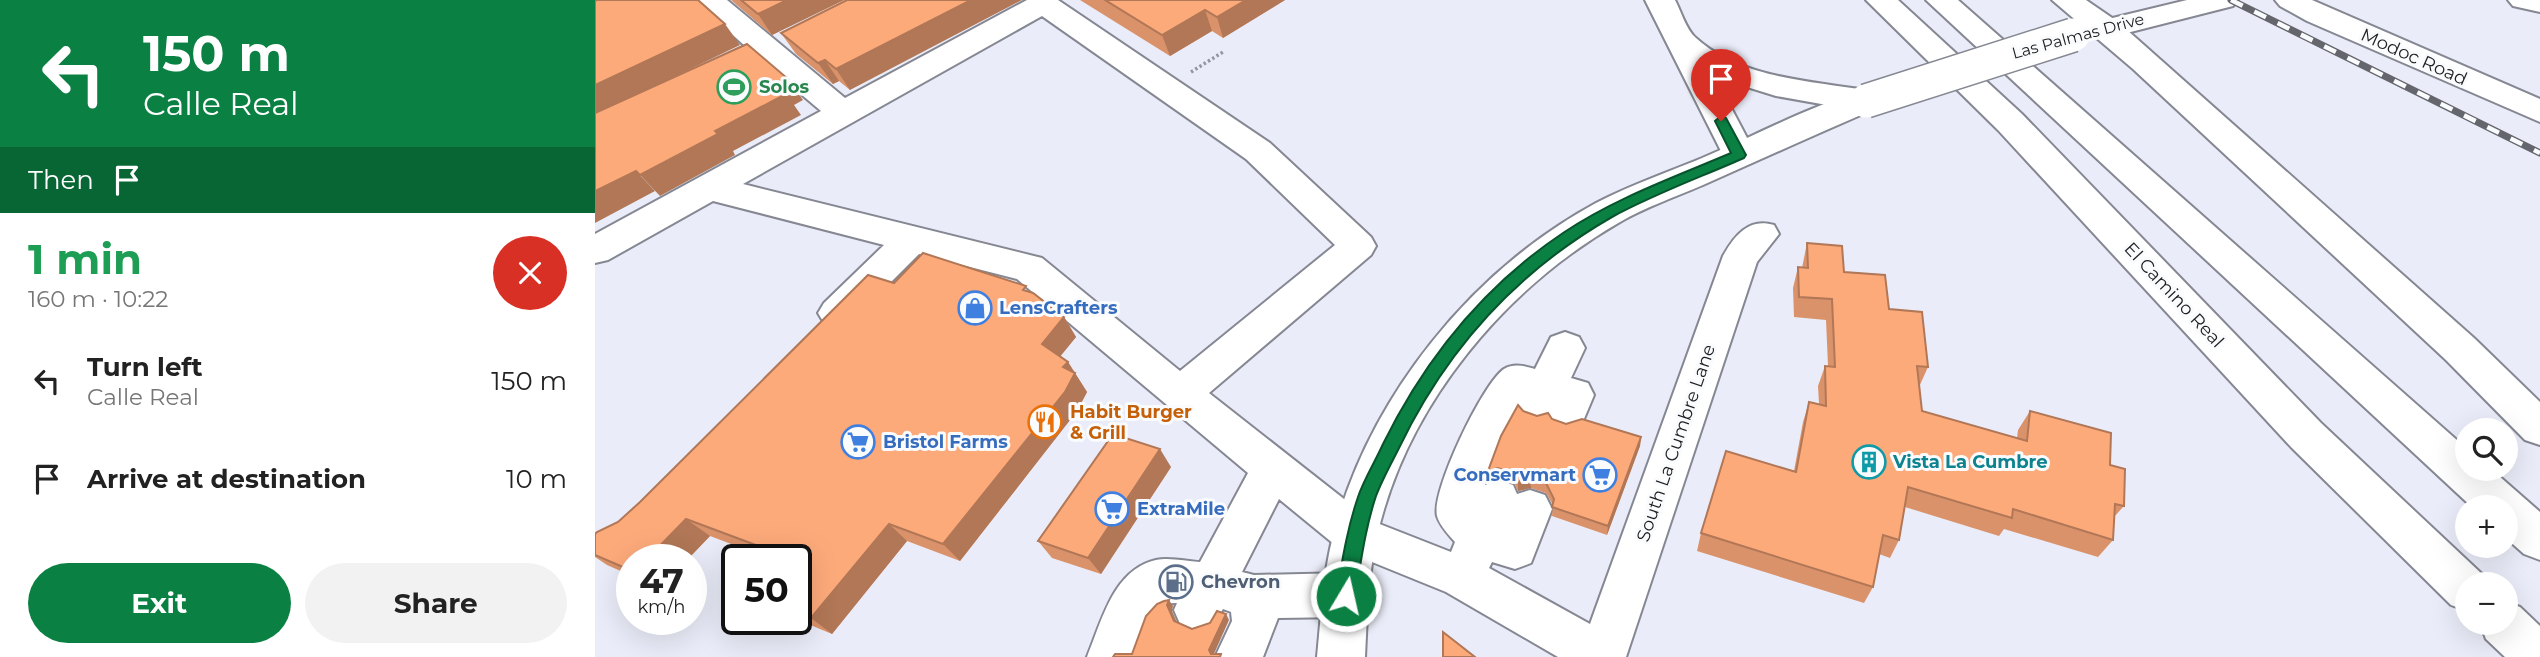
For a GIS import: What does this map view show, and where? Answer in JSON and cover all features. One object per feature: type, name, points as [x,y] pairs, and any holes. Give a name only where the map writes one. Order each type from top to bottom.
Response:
[{"type":"main road","points":[[709,0],[776,47],[844,114]]},
{"type":"main road","points":[[1660,0],[1739,155]]},
{"type":"main road","name":"El Camino Real","points":[[1881,0],[2010,122],[2306,435],[2455,578]]},
{"type":"main road","points":[[1941,0],[2489,495]]},
{"type":"main road","points":[[2067,0],[2090,32],[2460,349],[2540,427]]},
{"type":"main road","name":"Las Palmas Drive","points":[[1341,657],[1346,596],[1356,535],[1368,494],[1394,438],[1425,384],[1458,337],[1517,275],[1569,236],[1610,212],[1866,101],[1975,64],[2090,32],[2223,0]]},
{"type":"main road","name":"Modoc Road","points":[[2290,0],[2403,53],[2540,111]]},
{"type":"main road","points":[[2523,0],[2540,3]]},
{"type":"main road","points":[[595,250],[844,114],[1041,1],[1258,150],[1359,246],[1181,394]]},
{"type":"main road","points":[[1682,43],[1723,69],[1776,86],[1866,101]]},
{"type":"main road","points":[[680,90],[776,47]]},
{"type":"main road","points":[[711,188],[1029,268],[1356,535],[1493,531]]},
{"type":"main road","name":"South La Cumbre Lane","points":[[1602,657],[1741,256],[1761,234]]},
{"type":"main road","points":[[809,342],[913,238]]},
{"type":"main road","points":[[1565,348],[1550,402],[1517,381],[1502,400],[1470,465],[1460,492],[1458,514],[1493,531],[1602,657]]},
{"type":"main road","points":[[2306,435],[2455,596]]},
{"type":"main road","points":[[1221,597],[1273,469]]},
{"type":"main road","points":[[2518,521],[2540,540]]},
{"type":"main road","points":[[1111,657],[1137,595],[1158,581],[1221,597],[1346,596]]},
{"type":"main road","points":[[1221,597],[1255,623],[1238,657]]},
{"type":"main road","points":[[2492,635],[2512,657]]},
{"type":"main road","points":[[2515,635],[2538,657]]},
{"type":"building","points":[[597,0],[698,0],[725,24],[595,85]]},
{"type":"building","points":[[741,0],[787,0],[758,14]]},
{"type":"building","points":[[847,0],[971,0],[836,69],[825,60],[818,63],[781,33]]},
{"type":"building","points":[[1105,0],[1246,0],[1217,17],[1205,10],[1162,35]]},
{"type":"building","points":[[747,44],[788,79],[776,85],[786,94],[640,175],[636,171],[595,191],[595,113]]},
{"type":"building","points":[[1807,243],[1842,246],[1844,272],[1885,275],[1889,309],[1922,312],[1928,367],[1917,366],[1922,411],[2027,441],[2030,411],[2111,433],[2110,465],[2125,469],[2124,506],[2115,504],[2113,540],[2013,509],[2012,518],[1908,487],[1899,540],[1883,535],[1873,587],[1701,533],[1726,451],[1796,472],[1809,402],[1826,406],[1825,366],[1835,367],[1832,299],[1799,297],[1798,267],[1808,268]]},
{"type":"building","points":[[923,253],[1026,286],[1023,290],[1033,293],[1064,317],[1042,344],[1068,362],[1063,367],[1075,373],[1065,392],[943,544],[889,524],[812,617],[812,544],[753,544],[686,519],[662,544],[616,544],[616,564],[595,555],[595,534],[618,522],[640,502],[868,275],[894,283]]},
{"type":"building","points":[[1518,405],[1523,411],[1537,416],[1548,413],[1552,419],[1566,424],[1582,419],[1641,437],[1608,526],[1552,507],[1554,499],[1546,483],[1530,478],[1518,482],[1513,473],[1498,468],[1488,471],[1501,436]]},
{"type":"building","points":[[1113,434],[1160,449],[1088,558],[1038,541]]},
{"type":"building","points":[[1169,600],[1167,605],[1174,621],[1192,629],[1210,623],[1217,611],[1226,614],[1209,650],[1211,654],[1221,654],[1220,657],[1113,657],[1115,654],[1132,654],[1146,616],[1157,604]]},
{"type":"building","points":[[1443,632],[1475,657],[1443,657]]},
{"type":"railway","points":[[2231,0],[2540,153]]},
{"type":"place","name":"Solos","points":[[734,87]]},
{"type":"place","name":"LensCrafters","points":[[975,308]]},
{"type":"place","name":"Habit Burger & Grill","points":[[1045,422]]},
{"type":"place","name":"Bristol Farms","points":[[858,442]]},
{"type":"place","name":"Vista La Cumbre","points":[[1869,462]]},
{"type":"place","name":"Conservmart","points":[[1600,475]]},
{"type":"place","name":"ExtraMile","points":[[1112,509]]},
{"type":"place","name":"Chevron","points":[[1176,582]]},
{"type":"route","points":[[1346,596],[1356,535],[1368,494],[1404,420],[1458,337],[1517,275],[1569,236],[1610,212],[1739,155],[1721,121]]}]
